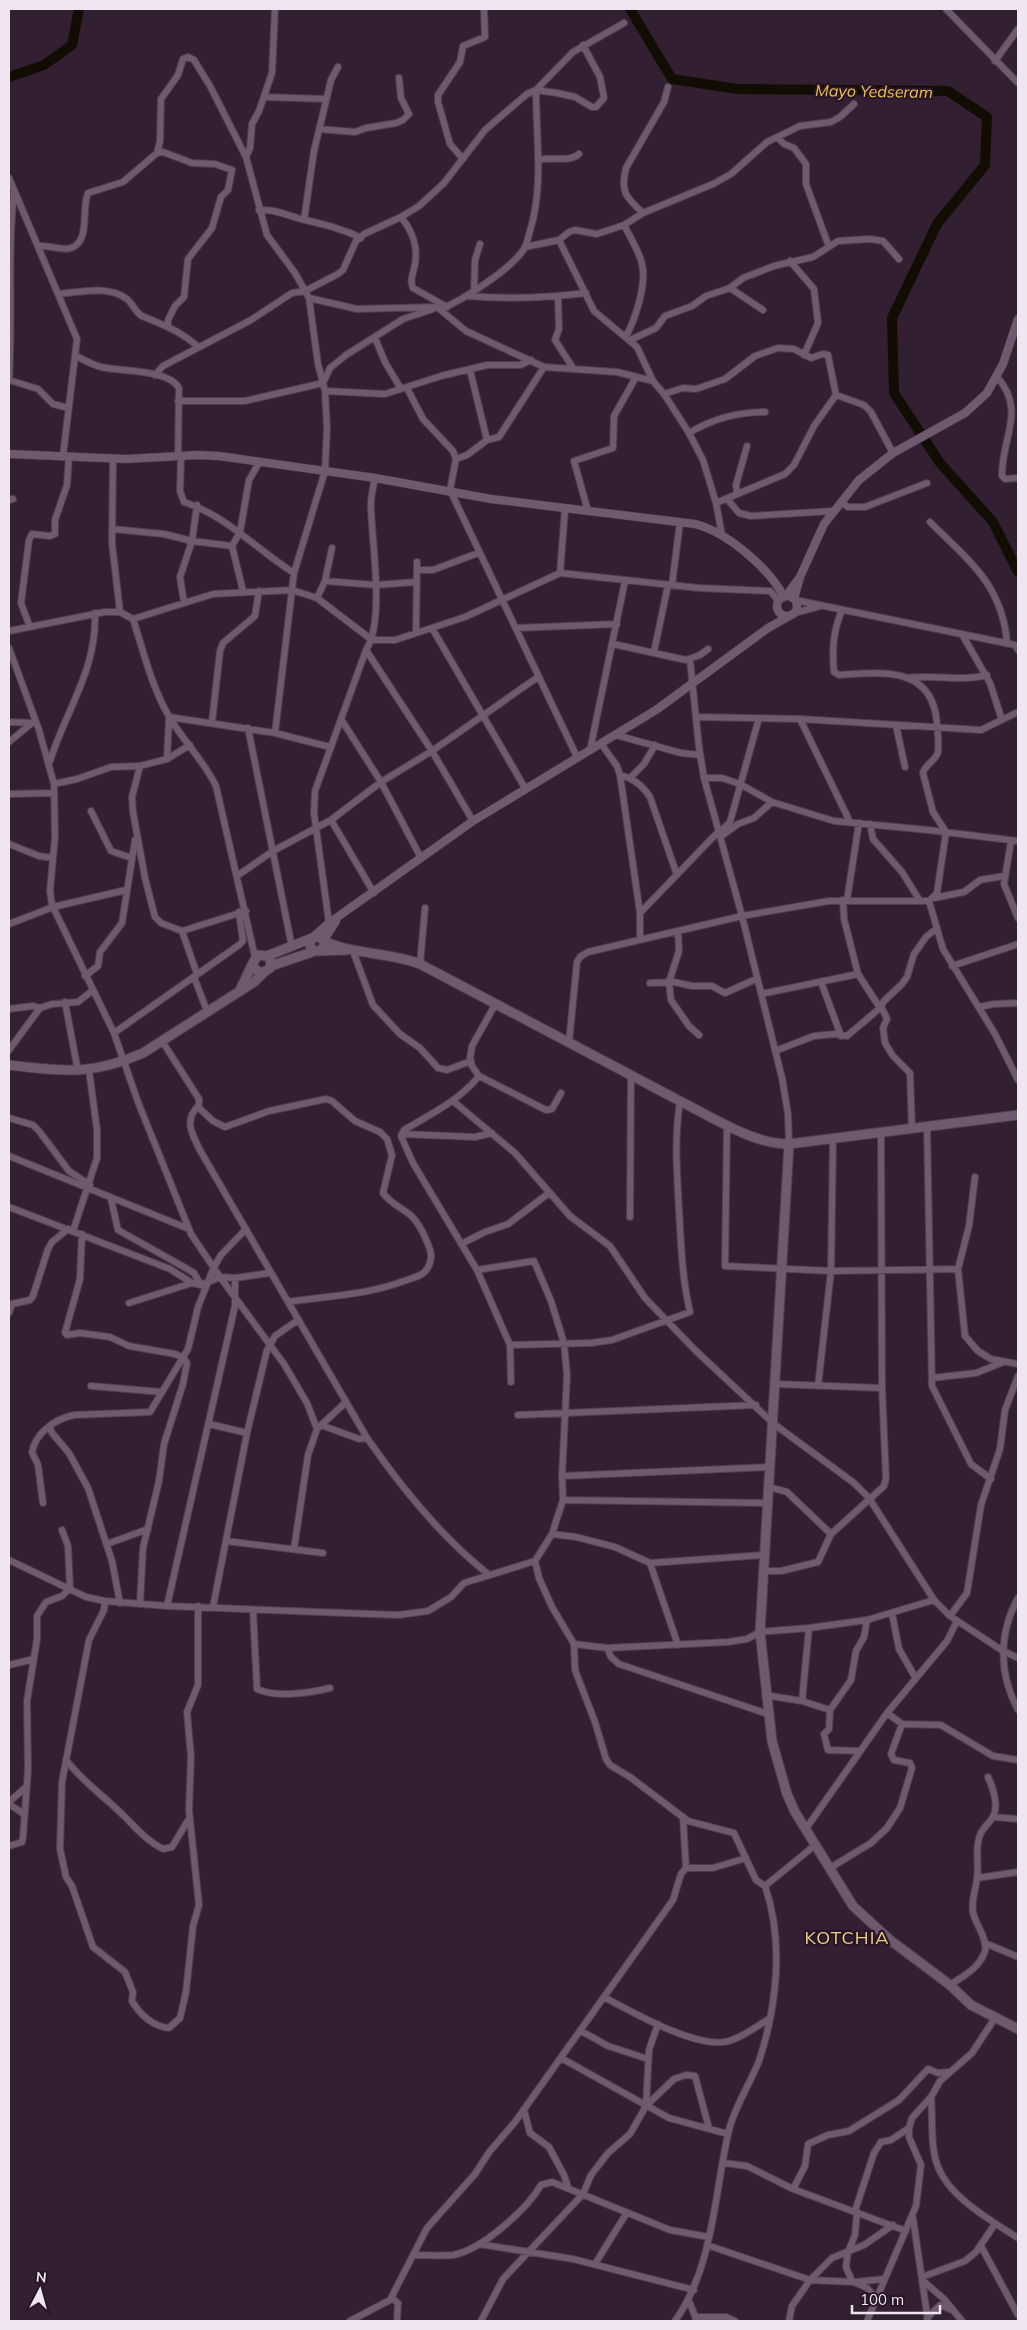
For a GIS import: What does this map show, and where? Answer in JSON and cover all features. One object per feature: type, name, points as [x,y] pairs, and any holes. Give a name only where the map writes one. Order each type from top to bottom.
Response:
[{"type":"main road","points":[[241,988],[254,960],[317,936],[350,950]]},
{"type":"main road","points":[[313,938],[310,945],[316,951],[350,950],[398,957],[420,964],[726,1126],[764,1140],[789,1144],[1018,1115]]},
{"type":"main road","points":[[9,1065],[78,1071],[123,1062],[162,1041],[267,969],[324,948],[324,940]]},
{"type":"main road","points":[[266,955],[267,969]]},
{"type":"main road","points":[[254,960],[254,968],[267,969]]},
{"type":"main road","points":[[789,1144],[774,1424],[760,1632],[765,1695],[772,1741],[784,1785],[805,1830],[853,1906],[890,1940],[950,1985],[971,2004],[994,2018],[1018,2028]]},
{"type":"street","points":[[246,157],[250,148],[252,124],[272,73],[275,9]]},
{"type":"street","points":[[463,159],[450,144],[438,102],[438,95],[460,62],[464,46],[484,37],[484,9]]},
{"type":"street","points":[[951,10],[1018,83]]},
{"type":"street","points":[[156,375],[163,366],[252,320],[292,293],[305,291],[343,270],[347,258],[361,238],[419,206],[444,183],[493,122],[527,94],[536,90],[566,59],[583,45],[624,24]]},
{"type":"street","points":[[996,61],[1018,29]]},
{"type":"street","points":[[536,90],[575,97],[592,107],[596,107],[604,98],[603,86],[583,45]]},
{"type":"street","points":[[157,153],[160,141],[161,99],[178,75],[183,59],[188,57],[194,60],[210,86],[246,157],[267,235],[309,298],[324,391],[327,428],[326,471],[294,573],[274,733]]},
{"type":"street","points":[[304,220],[314,151],[331,80],[338,67]]},
{"type":"street","points":[[320,129],[355,132],[403,120],[409,114],[401,98],[399,78]]},
{"type":"street","points":[[644,213],[628,198],[622,188],[622,182],[626,168],[664,102],[668,87]]},
{"type":"street","points":[[323,383],[330,368],[402,319],[442,308],[467,296],[518,257],[525,247],[534,220],[539,188],[536,90]]},
{"type":"street","points":[[264,97],[326,99]]},
{"type":"street","points":[[525,247],[559,240],[575,230],[597,234],[624,225],[644,213],[713,184],[731,174],[759,147],[800,126],[831,122],[840,117],[854,104]]},
{"type":"street","points":[[778,138],[784,144],[794,148],[806,164],[806,184],[828,247]]},
{"type":"street","points":[[39,246],[70,248],[79,242],[83,232],[88,193],[123,182],[157,153],[164,152],[192,164],[215,164],[232,170],[228,190],[221,197],[212,228],[188,259],[184,297],[168,320],[168,326]]},
{"type":"street","points":[[539,160],[549,157],[571,159],[579,154]]},
{"type":"street","points":[[9,178],[77,339],[68,408],[67,485],[55,520],[54,534],[50,536],[32,534],[28,540],[21,603],[30,627]]},
{"type":"street","points":[[14,191],[9,261],[9,380],[38,389],[53,404],[68,408]]},
{"type":"street","points":[[259,210],[271,210],[338,228],[361,238]]},
{"type":"street","points":[[402,217],[408,225],[417,247],[411,278],[413,288],[442,308],[466,331],[544,367],[617,372],[653,381]]},
{"type":"street","points":[[624,225],[642,265],[643,276],[628,338]]},
{"type":"street","points":[[628,338],[656,328],[665,316],[692,306],[706,296],[730,288],[743,278],[790,261],[813,256],[838,241],[876,239],[883,241],[898,259]]},
{"type":"street","points":[[559,240],[594,311],[637,347],[653,381],[664,394],[689,433],[703,460],[716,503],[722,535]]},
{"type":"street","points":[[474,291],[475,260],[480,244]]},
{"type":"street","points":[[790,261],[814,290],[818,323],[804,355]]},
{"type":"street","points":[[730,288],[763,310]]},
{"type":"street","points":[[59,294],[85,290],[110,292],[126,299],[139,315],[168,326],[188,338],[198,347]]},
{"type":"street","points":[[467,296],[494,298],[586,293]]},
{"type":"street","points":[[558,296],[559,329],[555,340],[573,368]]},
{"type":"street","points":[[309,298],[357,309],[442,308]]},
{"type":"street","points":[[793,614],[797,606],[794,600],[800,577],[824,524],[859,480],[893,453],[975,405],[997,378],[1016,336],[1018,319]]},
{"type":"street","points":[[375,338],[384,362],[424,419],[453,451],[456,459],[450,490],[478,553],[577,757]]},
{"type":"street","points":[[664,394],[683,388],[696,389],[725,379],[755,356],[778,348],[794,349],[811,358],[823,354],[828,355],[836,395],[814,426],[794,465],[786,474],[716,503]]},
{"type":"street","points":[[76,356],[99,366],[168,377],[177,384],[179,388],[180,491],[184,502],[197,505],[240,532],[279,564],[294,573]]},
{"type":"street","points":[[324,391],[385,394],[441,376],[488,365],[520,365],[531,360]]},
{"type":"street","points":[[456,459],[467,455],[487,440],[499,437],[544,367]]},
{"type":"street","points":[[470,370],[487,440]]},
{"type":"street","points":[[588,512],[574,461],[612,448],[614,416],[636,377]]},
{"type":"street","points":[[997,378],[1008,388],[1014,413],[1002,476],[1005,479],[1018,478]]},
{"type":"street","points":[[178,401],[229,402],[323,383]]},
{"type":"street","points":[[836,395],[864,405],[871,412],[893,453]]},
{"type":"street","points":[[689,433],[707,422],[725,417],[765,412]]},
{"type":"street","points":[[737,493],[736,484],[747,446]]},
{"type":"street","points":[[9,454],[113,459],[218,456],[375,478],[492,499],[700,526],[722,535],[769,574],[782,601],[781,614],[793,614]]},
{"type":"street","points":[[113,459],[112,529],[120,612]]},
{"type":"street","points":[[243,591],[232,546],[240,532],[249,480],[260,461]]},
{"type":"street","points":[[328,923],[316,827],[315,791],[366,650],[372,640],[376,585],[370,506],[375,478]]},
{"type":"street","points":[[841,502],[848,507],[865,507],[927,483]]},
{"type":"street","points":[[727,499],[739,513],[751,516],[834,511]]},
{"type":"street","points":[[184,603],[180,577],[192,541],[197,505]]},
{"type":"street","points":[[560,573],[565,508]]},
{"type":"street","points":[[654,652],[670,585],[680,522]]},
{"type":"street","points":[[930,522],[985,578],[998,604],[1007,642]]},
{"type":"street","points":[[112,529],[164,534],[192,541],[232,546]]},
{"type":"street","points":[[317,598],[325,582],[332,548]]},
{"type":"street","points":[[417,570],[433,570],[478,553]]},
{"type":"street","points":[[416,633],[417,562]]},
{"type":"street","points":[[133,619],[213,594],[292,590],[317,598],[372,640],[384,642],[466,616],[560,573],[670,585],[770,591],[782,601],[794,600],[964,636],[1007,642],[1015,645],[1018,650]]},
{"type":"street","points":[[768,628],[782,601],[800,577]]},
{"type":"street","points":[[590,750],[626,581]]},
{"type":"street","points":[[325,582],[376,585],[416,582]]},
{"type":"street","points":[[212,722],[220,651],[227,638],[255,616],[259,591]]},
{"type":"street","points":[[313,938],[328,923],[337,919],[473,822],[525,788],[577,757],[602,745],[694,684],[768,628],[793,614],[820,606]]},
{"type":"street","points":[[842,610],[834,635],[832,652],[834,672],[839,675],[885,673],[918,682],[928,691],[937,711],[937,754],[923,773],[933,812],[946,832],[940,879],[931,899],[937,928],[952,966],[979,1007],[1018,1080]]},
{"type":"street","points":[[9,631],[96,613],[120,612],[133,619],[150,672],[169,716],[216,786],[237,876],[242,912],[243,941],[114,1033]]},
{"type":"street","points":[[49,762],[57,738],[86,675],[96,628],[96,613]]},
{"type":"street","points":[[516,628],[616,624]]},
{"type":"street","points":[[432,628],[525,788]]},
{"type":"street","points":[[964,636],[987,675],[1002,720]]},
{"type":"street","points":[[613,644],[690,660],[708,649]]},
{"type":"street","points":[[9,648],[49,762],[54,784],[53,858],[50,891],[53,907],[114,1033],[123,1062],[189,1229],[220,1277],[270,1346],[307,1404],[319,1427],[359,1439],[367,1438]]},
{"type":"street","points":[[366,650],[432,751],[473,822]]},
{"type":"street","points":[[690,660],[704,778],[742,916],[775,1050],[788,1114],[789,1144]]},
{"type":"street","points":[[907,678],[929,676],[976,678],[987,675]]},
{"type":"street","points":[[237,876],[273,851],[331,820],[381,782],[432,751],[538,677]]},
{"type":"street","points":[[697,717],[800,719],[981,730],[1018,712]]},
{"type":"street","points":[[169,716],[274,733],[330,747]]},
{"type":"street","points":[[167,759],[169,716]]},
{"type":"street","points":[[640,913],[728,826],[759,718]]},
{"type":"street","points":[[341,719],[381,782],[421,858]]},
{"type":"street","points":[[800,719],[850,822]]},
{"type":"street","points":[[9,722],[34,723]]},
{"type":"street","points":[[9,742],[34,723]]},
{"type":"street","points":[[896,725],[905,767]]},
{"type":"street","points":[[248,728],[292,947]]},
{"type":"street","points":[[616,735],[700,755]]},
{"type":"street","points":[[54,784],[111,767],[140,766],[167,759],[190,745]]},
{"type":"street","points":[[602,745],[617,766],[620,775],[640,913],[640,939]]},
{"type":"street","points":[[630,778],[644,764],[655,745]]},
{"type":"street","points":[[140,766],[132,797],[145,878],[156,917],[161,923],[182,930],[242,912]]},
{"type":"street","points":[[620,775],[630,778],[642,786],[650,797],[677,875]]},
{"type":"street","points":[[704,778],[722,778],[740,784],[772,802],[812,816],[1015,841],[1004,876],[1004,884],[1018,918]]},
{"type":"street","points":[[9,794],[54,793]]},
{"type":"street","points":[[719,834],[754,818],[772,802]]},
{"type":"street","points":[[91,811],[111,852],[132,858]]},
{"type":"street","points":[[331,820],[374,893]]},
{"type":"street","points":[[859,823],[845,900],[844,920],[858,974],[881,1007],[887,1020],[883,1028],[886,1043],[892,1056],[910,1072],[912,1129]]},
{"type":"street","points":[[870,824],[873,839],[902,872],[920,900]]},
{"type":"street","points":[[85,976],[98,966],[100,952],[122,924],[126,890],[132,872],[136,829]]},
{"type":"street","points":[[9,844],[39,856],[53,858]]},
{"type":"street","points":[[569,1042],[577,962],[580,956],[640,939],[678,932],[742,916],[845,900],[931,899],[964,892],[980,880],[1004,876]]},
{"type":"street","points":[[9,924],[53,907],[126,890]]},
{"type":"street","points":[[420,964],[425,908]]},
{"type":"street","points":[[242,912],[253,940],[254,960]]},
{"type":"street","points":[[324,940],[337,919]]},
{"type":"street","points":[[775,1050],[814,1036],[835,1034],[847,1036],[881,1007],[902,984],[907,977],[914,954],[926,937],[937,928]]},
{"type":"street","points":[[182,930],[207,1011]]},
{"type":"street","points":[[678,932],[679,951],[669,982],[671,1000],[675,1009],[699,1035]]},
{"type":"street","points":[[253,940],[266,955]]},
{"type":"street","points":[[952,966],[1018,944]]},
{"type":"street","points":[[350,950],[373,1005],[400,1034],[420,1048],[438,1068],[447,1070],[470,1061]]},
{"type":"street","points":[[761,994],[858,974]]},
{"type":"street","points":[[650,984],[669,982],[692,986],[712,986],[725,993],[756,979]]},
{"type":"street","points":[[821,982],[841,1036]]},
{"type":"street","points":[[9,1009],[33,1006],[40,1008],[65,1002],[78,1002],[93,990]]},
{"type":"street","points":[[65,1002],[78,1071]]},
{"type":"street","points":[[496,1003],[472,1046],[470,1061],[479,1076],[546,1110],[552,1109],[561,1093]]},
{"type":"street","points":[[979,1007],[1018,1003]]},
{"type":"street","points":[[9,1050],[40,1008]]},
{"type":"street","points":[[162,1041],[199,1099],[198,1107],[190,1115],[188,1123],[201,1152],[367,1438],[388,1469],[463,1554],[488,1574]]},
{"type":"street","points":[[9,1313],[10,1302],[30,1300],[33,1296],[52,1242],[71,1230],[89,1187],[97,1158],[98,1130],[89,1070]]},
{"type":"street","points":[[630,1217],[629,1117],[631,1075]]},
{"type":"street","points":[[479,1076],[469,1088],[453,1101],[404,1130],[402,1134],[403,1141],[413,1163],[477,1270],[510,1344],[511,1382]]},
{"type":"street","points":[[198,1107],[213,1121],[225,1127],[269,1111],[326,1099],[332,1101],[355,1121],[380,1132],[391,1148],[392,1155],[382,1193],[387,1200],[410,1215],[417,1223],[430,1248],[431,1257],[429,1265],[423,1274],[386,1288],[344,1296],[288,1302]]},
{"type":"street","points":[[453,1101],[515,1153],[570,1216],[610,1246],[645,1298],[695,1350],[756,1405],[774,1424],[854,1483],[869,1498],[934,1600],[950,1616],[1003,1651],[1018,1658]]},
{"type":"street","points":[[510,1344],[591,1343],[612,1340],[668,1322],[690,1312],[682,1268],[677,1185],[676,1150],[680,1102]]},
{"type":"street","points":[[9,1118],[33,1126],[39,1131],[69,1171],[89,1187]]},
{"type":"street","points":[[726,1126],[725,1266],[882,1272],[958,1269]]},
{"type":"street","points":[[927,1127],[932,1378],[934,1394],[971,1464],[991,1479]]},
{"type":"street","points":[[402,1134],[475,1138],[492,1133]]},
{"type":"street","points":[[764,1571],[781,1571],[818,1562],[831,1534],[884,1486],[886,1478],[882,1388],[881,1133]]},
{"type":"street","points":[[818,1386],[831,1271],[833,1139]]},
{"type":"street","points":[[9,1156],[89,1187],[111,1199],[154,1213],[189,1229]]},
{"type":"street","points":[[975,1177],[969,1226],[958,1269],[965,1336],[978,1351],[1001,1362],[1018,1364]]},
{"type":"street","points":[[462,1244],[480,1234],[508,1224],[548,1193]]},
{"type":"street","points":[[111,1199],[118,1230],[151,1246],[189,1270],[205,1284]]},
{"type":"street","points":[[9,1207],[170,1269],[192,1283]]},
{"type":"street","points":[[43,1503],[38,1465],[32,1452],[40,1434],[64,1417],[74,1415],[146,1414],[150,1412],[184,1358],[205,1284],[222,1255],[246,1229]]},
{"type":"street","points":[[82,1234],[80,1279],[65,1333],[67,1335],[80,1333],[110,1337],[129,1346],[175,1354],[184,1358],[187,1363],[183,1384],[164,1444],[159,1481],[141,1570],[140,1604]]},
{"type":"street","points":[[9,1560],[86,1597],[105,1601],[168,1606],[390,1615],[428,1611],[451,1596],[464,1584],[488,1574],[535,1561],[552,1534],[563,1500],[562,1476],[567,1366],[564,1342],[551,1301],[534,1261],[477,1270]]},
{"type":"street","points":[[130,1303],[192,1283],[205,1284],[220,1277],[235,1278],[270,1273]]},
{"type":"street","points":[[168,1606],[235,1298],[235,1278]]},
{"type":"street","points":[[213,1607],[247,1433],[270,1346],[275,1336],[298,1320]]},
{"type":"street","points":[[932,1378],[976,1373],[1001,1362]]},
{"type":"street","points":[[950,1616],[966,1593],[981,1505],[1000,1449],[1005,1410],[1018,1376]]},
{"type":"street","points":[[776,1384],[882,1388]]},
{"type":"street","points":[[91,1386],[162,1392]]},
{"type":"street","points":[[294,1550],[308,1455],[319,1427],[346,1402]]},
{"type":"street","points":[[518,1415],[756,1405]]},
{"type":"street","points":[[209,1424],[247,1433]]},
{"type":"street","points":[[50,1427],[52,1433],[69,1453],[88,1488],[112,1561],[120,1603]]},
{"type":"street","points":[[562,1476],[770,1468]]},
{"type":"street","points":[[769,1487],[787,1492],[831,1534]]},
{"type":"street","points":[[563,1500],[768,1503]]},
{"type":"street","points":[[107,1544],[148,1529]]},
{"type":"street","points":[[9,1846],[22,1842],[28,1770],[27,1701],[34,1659],[37,1616],[41,1607],[51,1599],[62,1596],[70,1588],[68,1546],[62,1530]]},
{"type":"street","points":[[552,1534],[576,1537],[615,1547],[650,1563],[765,1555]]},
{"type":"street","points":[[226,1540],[323,1553]]},
{"type":"street","points":[[535,1561],[539,1578],[552,1607],[574,1644],[575,1670],[595,1722],[606,1759],[610,1765],[630,1777],[683,1817],[694,1823],[734,1833],[756,1880],[765,1886],[772,1906],[775,1933],[774,1989],[769,2019],[758,2061],[728,2134],[709,2237],[694,2290],[675,2321]]},
{"type":"street","points":[[650,1563],[678,1645]]},
{"type":"street","points":[[1018,1598],[1008,1622],[1003,1651],[1004,1676],[1018,1710]]},
{"type":"street","points":[[574,1644],[608,1648],[678,1645],[747,1639],[760,1632],[867,1620],[934,1600]]},
{"type":"street","points":[[105,1601],[104,1610],[89,1640],[62,1782],[63,1818],[59,1838],[66,1877],[75,1892],[93,1947],[125,1972],[134,1992],[134,2004],[154,2024],[169,2028],[180,2018],[190,1962],[194,1920],[199,1905],[190,1817],[191,1757],[187,1712],[198,1685],[198,1606]]},
{"type":"street","points":[[253,1610],[257,1689],[286,1693],[309,1693],[330,1688]]},
{"type":"street","points":[[892,1614],[899,1649],[915,1677]]},
{"type":"street","points":[[859,1751],[826,1749],[824,1734],[828,1729],[830,1710],[851,1680],[856,1651],[864,1637],[867,1620]]},
{"type":"street","points":[[805,1830],[887,1713],[915,1677],[937,1655],[947,1641],[957,1621]]},
{"type":"street","points":[[802,1701],[809,1628]]},
{"type":"street","points":[[608,1648],[611,1657],[619,1664],[768,1714]]},
{"type":"street","points":[[9,1665],[34,1659]]},
{"type":"street","points":[[765,1695],[802,1701],[830,1710]]},
{"type":"street","points":[[887,1713],[902,1724],[941,1725],[993,1756],[1018,1760]]},
{"type":"street","points":[[830,1868],[871,1843],[887,1828],[900,1808],[912,1765],[894,1760],[890,1754],[902,1724]]},
{"type":"street","points":[[66,1760],[86,1783],[126,1817],[138,1832],[163,1850],[172,1846],[190,1817]]},
{"type":"street","points":[[950,1985],[978,1964],[985,1950],[985,1943],[976,1924],[973,1910],[977,1878],[978,1842],[984,1826],[993,1817],[994,1789],[988,1777]]},
{"type":"street","points":[[24,1814],[9,1803],[26,1787]]},
{"type":"street","points":[[350,2321],[392,2298],[427,2228],[475,2174],[524,2110],[673,1900],[681,1874],[686,1868],[683,1817]]},
{"type":"street","points":[[993,1817],[1018,1820]]},
{"type":"street","points":[[765,1886],[814,1846]]},
{"type":"street","points":[[686,1868],[713,1868],[746,1858]]},
{"type":"street","points":[[977,1878],[1018,1872]]},
{"type":"street","points":[[985,1943],[1018,1957]]},
{"type":"street","points":[[604,1997],[658,2024],[712,2043],[729,2041],[769,2019]]},
{"type":"street","points":[[928,2319],[913,2217],[921,2165],[909,2137],[909,2128],[912,2118],[931,2098],[940,2081],[950,2071],[964,2062],[972,2053],[994,2018]]},
{"type":"street","points":[[646,2106],[648,2060],[658,2024]]},
{"type":"street","points":[[581,2030],[608,2046],[648,2060]]},
{"type":"street","points":[[562,2058],[669,2118],[728,2134]]},
{"type":"street","points":[[793,2189],[805,2166],[808,2144],[828,2135],[849,2131],[899,2100],[928,2069],[938,2073],[950,2071]]},
{"type":"street","points":[[481,2321],[503,2279],[583,2194],[591,2175],[608,2153],[630,2134],[646,2106],[674,2079],[692,2074],[697,2083],[708,2128]]},
{"type":"street","points":[[931,2098],[934,2145],[938,2166],[942,2175],[971,2208],[1018,2238]]},
{"type":"street","points":[[524,2110],[530,2133],[548,2147],[564,2175],[568,2187]]},
{"type":"street","points":[[876,2298],[867,2288],[850,2278],[846,2267],[848,2252],[855,2234],[856,2211],[874,2153],[881,2142],[891,2140],[909,2128]]},
{"type":"street","points":[[724,2163],[748,2166],[793,2189],[906,2231]]},
{"type":"street","points":[[414,2255],[455,2254],[478,2244],[518,2215],[533,2198],[541,2185],[552,2182],[568,2187],[626,2214],[670,2230],[709,2237]]},
{"type":"street","points":[[595,2264],[626,2214]]},
{"type":"street","points":[[867,2321],[913,2217]]},
{"type":"street","points":[[922,2279],[965,2261],[980,2246],[995,2224]]},
{"type":"street","points":[[790,2321],[792,2306],[810,2280],[832,2258],[864,2245],[893,2226]]},
{"type":"street","points":[[478,2244],[595,2264],[694,2290]]},
{"type":"street","points":[[707,2245],[810,2280],[855,2282],[884,2279]]},
{"type":"street","points":[[980,2246],[1018,2315]]},
{"type":"street","points":[[922,2279],[935,2289],[962,2321]]},
{"type":"street","points":[[392,2298],[398,2303],[397,2321]]},
{"type":"street","points":[[689,2301],[696,2319],[726,2317],[735,2321]]},
{"type":"street","points":[[928,2319],[940,2305],[955,2312]]},
{"type":"waterway","name":"Mayo Yedseram","points":[[9,77],[44,65],[72,45],[79,9]]},
{"type":"waterway","name":"Mayo Yedseram","points":[[630,9],[672,79],[737,89],[948,91],[987,117],[985,165],[937,224],[892,318],[894,393],[940,463],[993,522],[1018,572]]},
{"type":"district","name":"KOTCHIA","points":[[847,1938]]}]
